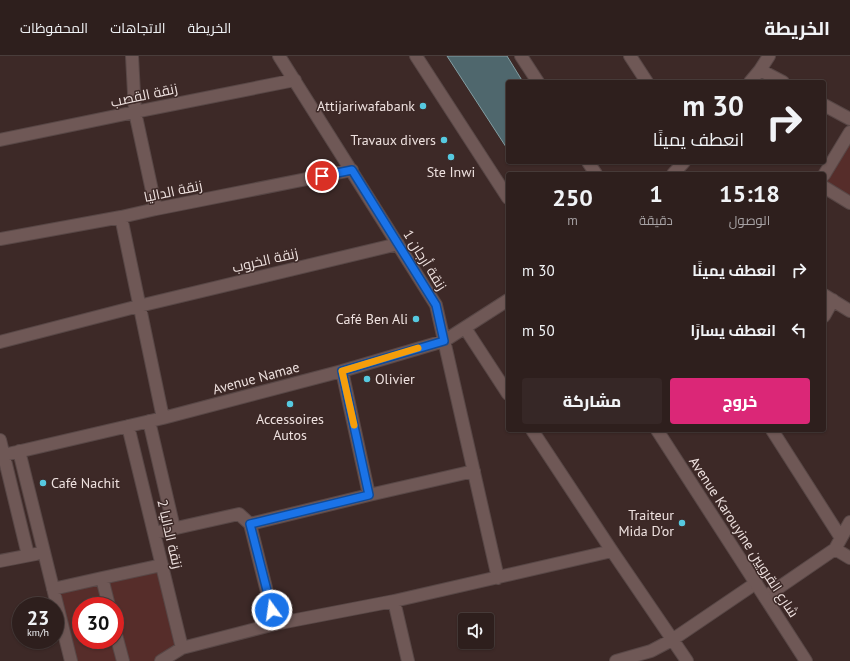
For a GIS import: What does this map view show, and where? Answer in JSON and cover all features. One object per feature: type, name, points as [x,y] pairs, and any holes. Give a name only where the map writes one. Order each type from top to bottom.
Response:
[{"type":"street","points":[[132,56],[135,112],[156,209]]},
{"type":"street","name":"زنقة أرجان 1","points":[[279,56],[436,305],[498,578]]},
{"type":"street","points":[[416,56],[506,195]]},
{"type":"street","points":[[521,56],[537,80]]},
{"type":"street","points":[[752,80],[769,56]]},
{"type":"street","points":[[636,59],[646,80]]},
{"type":"street","points":[[760,70],[779,80]]},
{"type":"street","name":"زنقة القصب","points":[[0,140],[295,80]]},
{"type":"street","points":[[826,106],[850,119]]},
{"type":"street","points":[[826,172],[850,132]]},
{"type":"street","points":[[675,172],[682,164]]},
{"type":"street","name":"زنقة الداليا","points":[[0,239],[121,217],[352,170]]},
{"type":"street","points":[[826,188],[850,203]]},
{"type":"street","points":[[121,217],[163,418]]},
{"type":"street","name":"زنقة الخروب","points":[[0,342],[139,306],[398,244]]},
{"type":"street","points":[[828,298],[850,310]]},
{"type":"street","name":"Avenue Namae","points":[[2,455],[163,418],[342,371],[444,341],[506,301]]},
{"type":"street","points":[[464,328],[506,391]]},
{"type":"street","points":[[342,371],[369,495]]},
{"type":"street","name":"زنقة الداليا 2","points":[[149,421],[174,528]]},
{"type":"street","name":"زنقة الداليا 2","points":[[128,426],[182,648]]},
{"type":"street","points":[[533,432],[687,661]]},
{"type":"street","name":"Avenue Karouyine شارع القرويين","points":[[658,432],[806,661]]},
{"type":"street","points":[[773,432],[841,538]]},
{"type":"street","points":[[0,440],[2,455],[28,555]]},
{"type":"street","points":[[19,451],[71,661]]},
{"type":"street","points":[[250,524],[474,471]]},
{"type":"street","points":[[154,533],[239,514],[250,524],[275,624]]},
{"type":"street","points":[[765,597],[835,549],[850,522]]},
{"type":"street","points":[[835,549],[850,558]]},
{"type":"street","points":[[161,661],[182,648],[275,624],[394,601],[612,551]]},
{"type":"street","points":[[0,561],[44,552]]},
{"type":"street","points":[[53,590],[162,565]]},
{"type":"street","points":[[102,578],[107,597]]},
{"type":"street","points":[[616,661],[651,651],[672,640],[756,583]]},
{"type":"street","points":[[394,601],[408,661]]},
{"type":"street","points":[[119,649],[122,661]]},
{"type":"shaded area","points":[[850,134],[850,202],[826,187],[826,174]]},
{"type":"shaded area","points":[[162,565],[182,648],[161,661],[71,661],[64,633],[64,597],[55,597],[53,590]]},
{"type":"building","points":[[447,56],[507,56],[522,80],[506,80],[506,147]]},
{"type":"slow traffic","points":[[354,425],[342,371],[418,348]]},
{"type":"place","name":"Attijariwafabank","points":[[423,106]]},
{"type":"place","name":"Travaux divers","points":[[444,140]]},
{"type":"place","name":"Ste Inwi","points":[[451,157]]},
{"type":"place","name":"Café Ben Ali","points":[[416,319]]},
{"type":"place","name":"Olivier","points":[[367,379]]},
{"type":"place","name":"Accessoires Autos","points":[[290,404]]},
{"type":"place","name":"Café Nachit","points":[[43,483]]},
{"type":"place","name":"Traiteur Mida D'or","points":[[682,523]]},
{"type":"route","points":[[272,610],[250,524],[369,495],[342,371],[444,341],[436,305],[352,170],[322,176]]}]
